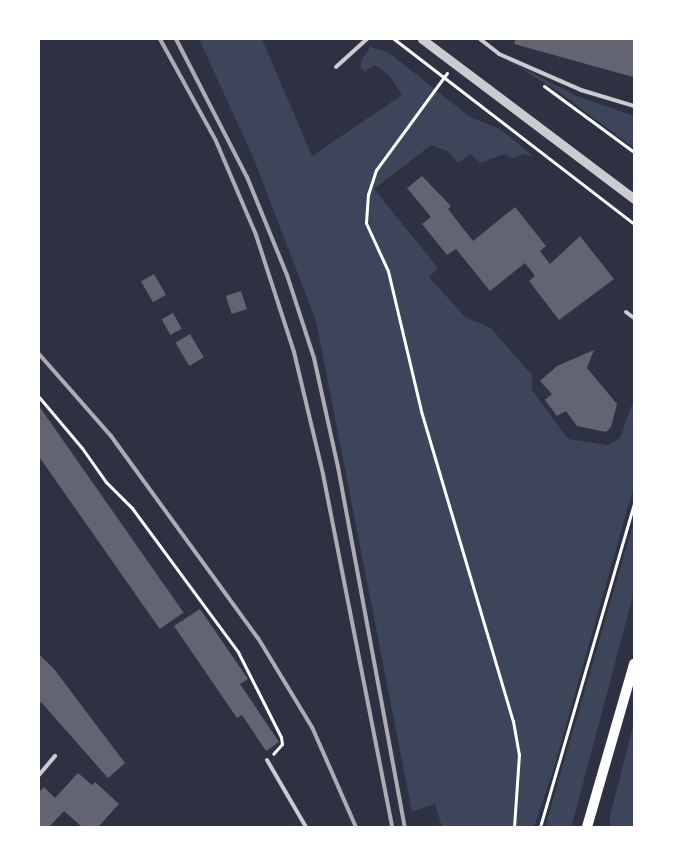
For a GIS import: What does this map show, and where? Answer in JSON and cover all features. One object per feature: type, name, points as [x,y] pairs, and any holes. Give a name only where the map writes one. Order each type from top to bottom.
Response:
[{"type":"main road","points":[[590,825],[634,664]]},
{"type":"street","points":[[422,39],[634,199]]},
{"type":"lane","points":[[336,66],[367,39]]},
{"type":"lane","points":[[480,39],[499,54],[562,82],[634,106]]},
{"type":"lane","points":[[626,312],[634,318]]},
{"type":"lane","points":[[39,775],[55,756]]},
{"type":"lane","points":[[267,760],[306,827]]},
{"type":"path","points":[[394,39],[634,224]]},
{"type":"path","points":[[455,64],[376,170],[368,194],[366,223],[388,271],[421,412],[513,722],[520,754],[514,827]]},
{"type":"path","points":[[540,84],[634,152]]},
{"type":"path","points":[[39,398],[82,448],[106,482],[132,508],[238,652],[281,737],[282,744],[267,760]]},
{"type":"path","points":[[540,827],[634,504]]},
{"type":"shaded area","points":[[199,39],[262,39],[312,156],[402,95],[389,75],[375,65],[365,72],[361,68],[361,61],[370,47],[388,52],[470,117],[500,129],[534,157],[524,154],[513,158],[504,154],[481,163],[470,154],[458,163],[449,152],[431,145],[374,189],[438,268],[429,277],[465,317],[491,328],[532,375],[532,390],[568,439],[608,445],[620,438],[634,399],[634,486],[553,771],[534,827],[442,827],[435,804],[412,812],[316,321],[253,157]]},
{"type":"shaded area","points":[[507,60],[577,96],[634,116],[634,148],[559,92]]},
{"type":"shaded area","points":[[634,521],[634,592],[576,810],[571,827],[545,827]]},
{"type":"shaded area","points":[[634,722],[634,827],[610,827],[610,816]]},
{"type":"building","points":[[516,39],[634,39],[633,77],[514,44]]},
{"type":"building","points":[[422,176],[451,206],[448,209],[473,241],[515,207],[546,246],[540,251],[550,264],[580,236],[614,279],[559,320],[529,281],[535,276],[525,263],[490,291],[456,249],[447,255],[422,224],[431,217],[407,188]]},
{"type":"building","points":[[154,274],[166,295],[153,302],[141,282]]},
{"type":"building","points":[[241,291],[247,309],[232,314],[226,296]]},
{"type":"building","points":[[173,313],[182,329],[170,335],[162,319]]},
{"type":"building","points":[[190,334],[204,357],[189,366],[175,343]]},
{"type":"building","points":[[594,350],[587,368],[617,404],[611,427],[606,432],[577,426],[566,411],[557,416],[545,400],[552,394],[540,381],[557,366]]},
{"type":"building","points":[[39,406],[184,612],[160,629],[39,457]]},
{"type":"building","points":[[200,609],[248,679],[240,684],[279,742],[266,751],[242,715],[237,718],[174,626]]},
{"type":"building","points":[[39,654],[54,669],[125,763],[108,778],[41,702],[39,704]]},
{"type":"building","points":[[78,773],[92,785],[95,782],[119,804],[98,827],[82,827],[64,811],[49,827],[39,827],[39,792],[44,787],[55,798]]},
{"type":"railway","points":[[160,39],[216,141],[256,235],[294,352],[323,474],[392,827]]},
{"type":"railway","points":[[176,39],[247,177],[287,275],[314,358],[338,467],[405,827]]},
{"type":"railway","points":[[39,354],[111,436],[258,638],[312,727],[356,827]]}]
